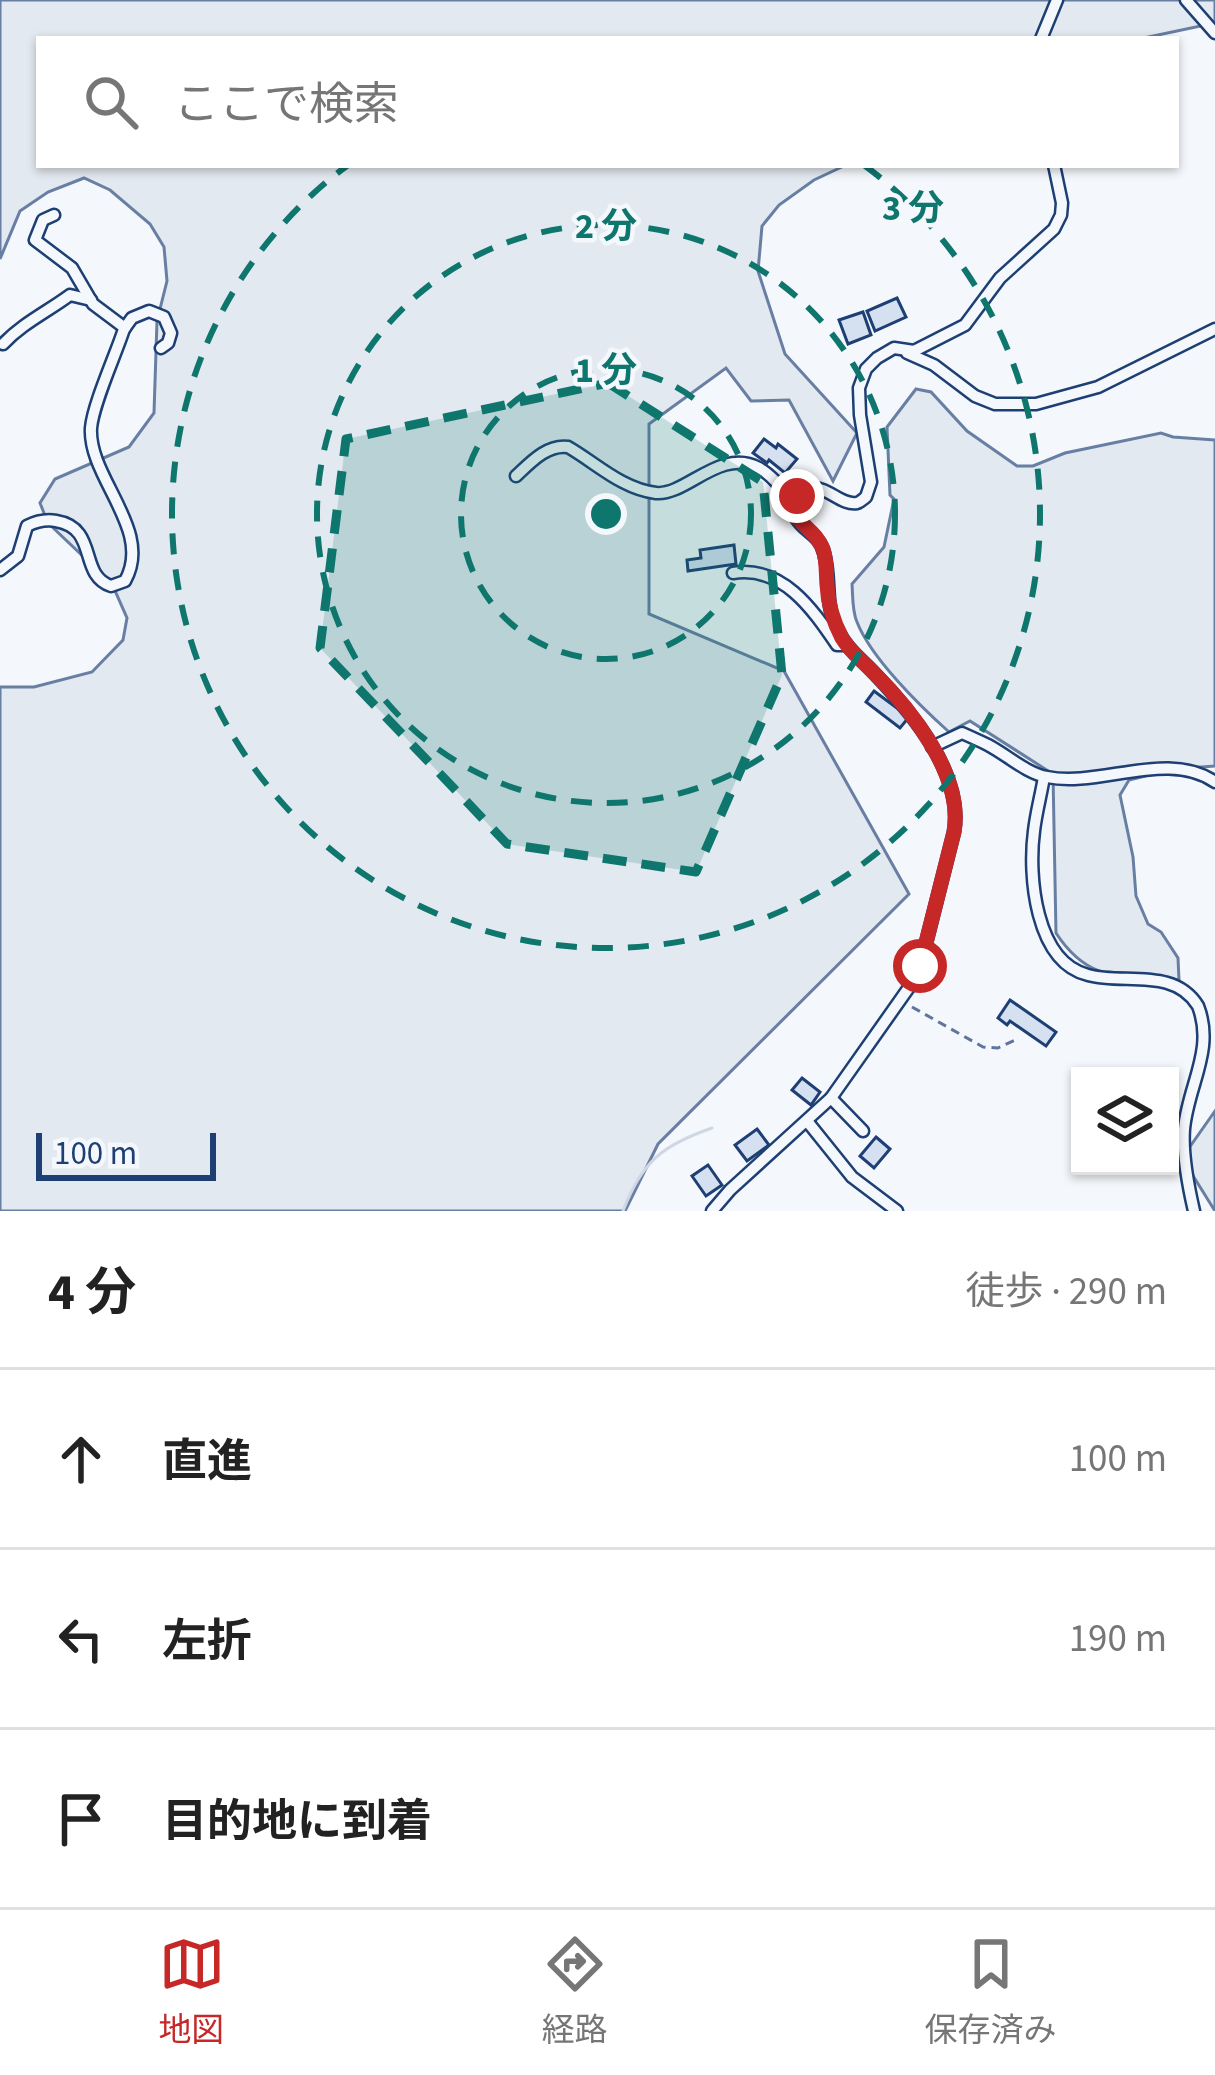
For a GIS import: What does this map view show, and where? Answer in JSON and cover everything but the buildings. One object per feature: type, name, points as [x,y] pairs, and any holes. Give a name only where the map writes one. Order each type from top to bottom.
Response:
[{"type":"street","points":[[1042,36],[1057,0]]},
{"type":"street","points":[[1186,0],[1215,33]]},
{"type":"street","points":[[791,505],[812,489],[857,503],[869,493],[860,388],[869,364],[894,348],[914,351],[964,326],[1000,278],[1054,229],[1062,203],[1055,168]]},
{"type":"street","points":[[54,214],[43,220],[35,240],[77,273],[91,301]]},
{"type":"street","points":[[3,344],[70,295],[91,301],[125,328]]},
{"type":"street","points":[[0,570],[18,556],[27,526],[60,521],[78,531],[101,583],[111,586],[125,581],[132,551],[126,524],[99,462],[92,422],[125,328],[138,315],[149,311],[164,317],[171,333],[161,348]]},
{"type":"street","points":[[898,349],[934,365],[975,396],[994,404],[1036,404],[1099,387],[1215,329]]},
{"type":"street","points":[[516,476],[557,445],[568,446],[619,480],[652,492],[676,489],[707,470],[730,464],[760,468],[825,554],[830,608],[847,645],[900,701],[932,747],[952,793],[956,824],[916,976],[831,1098],[712,1211]]},
{"type":"street","points":[[733,573],[756,573],[791,588],[837,645],[847,645]]},
{"type":"street","points":[[932,747],[962,733],[1044,777],[1084,778],[1152,769],[1190,771],[1215,782]]},
{"type":"street","points":[[1044,777],[1034,831],[1033,871],[1041,926],[1051,945],[1059,957],[1085,975],[1164,981],[1190,996],[1206,1024],[1208,1052],[1184,1129],[1193,1211]]},
{"type":"street","points":[[831,1098],[863,1131]]},
{"type":"street","points":[[807,1121],[852,1177],[897,1211]]},
{"type":"path","points":[[900,1000],[983,1047],[998,1048],[1015,1040]]},
{"type":"highlighted area","points":[[608,383],[763,482],[782,675],[696,872],[507,844],[320,648],[346,439]]},
{"type":"shaded area","points":[[0,0],[1215,0],[1215,23],[1153,36],[36,36],[36,168],[840,168],[779,205],[762,226],[758,271],[785,354],[857,433],[833,481],[789,400],[751,401],[726,368],[649,424],[649,614],[784,671],[909,894],[658,1144],[625,1211],[0,1211],[0,687],[34,687],[92,672],[123,640],[127,618],[112,584],[48,523],[40,503],[55,479],[129,447],[154,413],[157,321],[167,281],[164,247],[150,224],[110,190],[84,178],[48,192],[20,211],[0,259]]},
{"type":"shaded area","points":[[916,389],[931,392],[967,431],[1017,466],[1161,433],[1215,440],[1215,766],[1174,769],[1129,780],[1120,795],[1136,896],[1148,924],[1161,932],[1178,958],[1179,980],[1110,974],[1082,962],[1069,950],[1056,933],[1053,774],[970,721],[949,732],[885,666],[857,622],[852,584],[884,547],[894,499],[887,427]]},
{"type":"shaded area","points":[[1215,1111],[1215,1211],[1182,1158]]},
{"type":"waterway","points":[[623,1211],[638,1179],[656,1157],[712,1128]]},
{"type":"route","points":[[797,496],[791,505],[796,518],[813,533],[825,554],[830,608],[844,642],[912,715],[952,793],[954,832],[920,966]]}]
